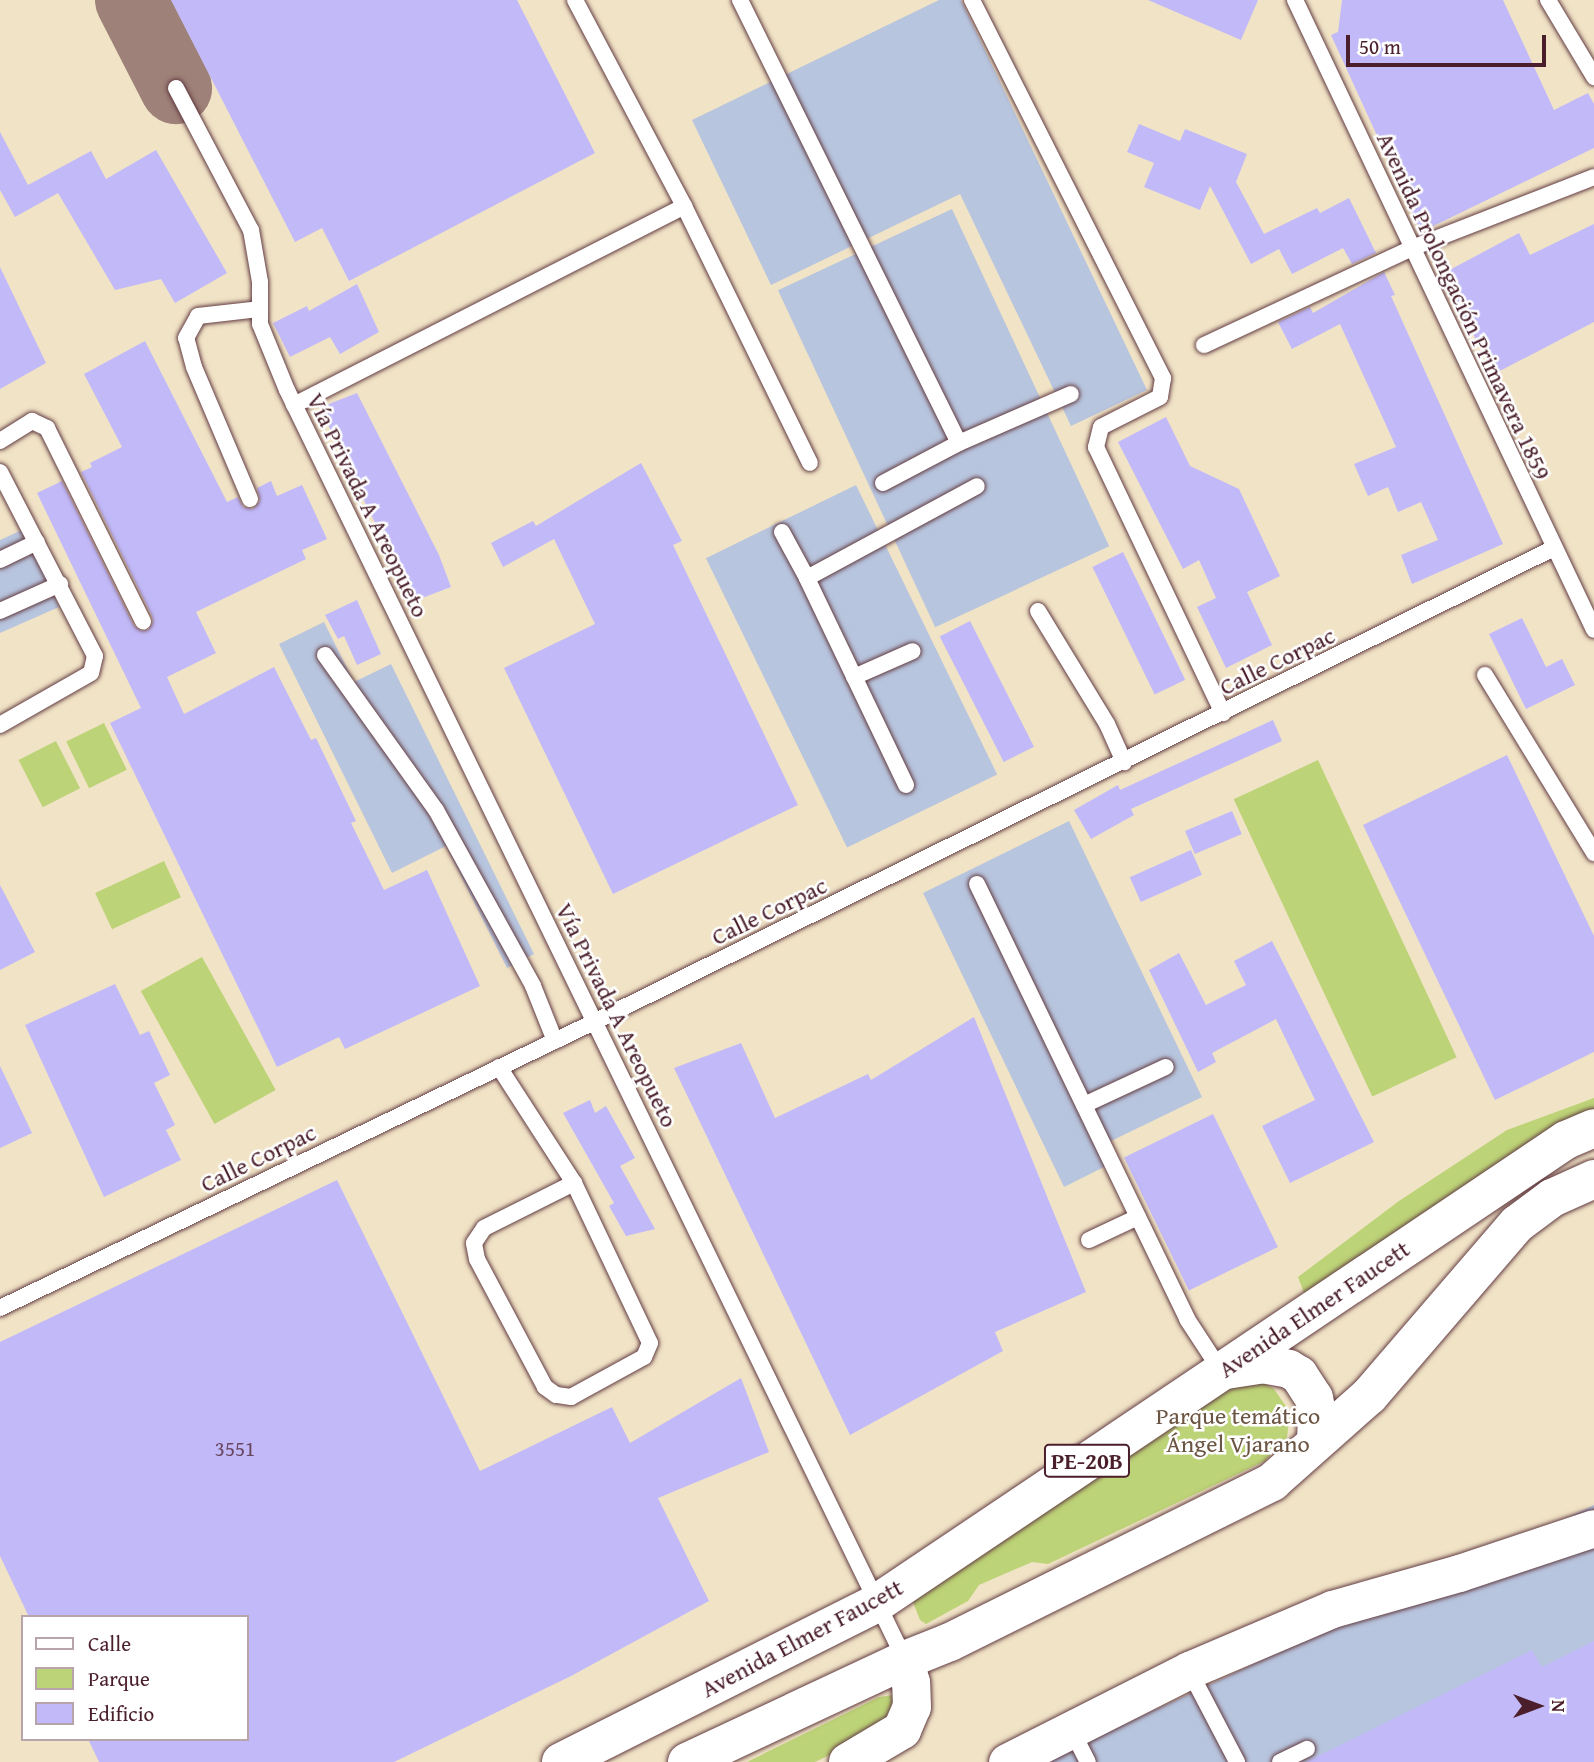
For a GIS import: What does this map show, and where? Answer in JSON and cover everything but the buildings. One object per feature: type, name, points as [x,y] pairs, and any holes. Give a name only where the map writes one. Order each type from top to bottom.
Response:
[{"type":"highway","name":"Avenida Elmer Faucett","points":[[561,1762],[877,1603],[1566,1140],[1594,1128]]},
{"type":"highway","points":[[688,1762],[905,1660],[950,1642],[1272,1482],[1369,1396],[1517,1224],[1552,1198],[1594,1179]]},
{"type":"highway","points":[[1221,1371],[1262,1364],[1289,1369],[1299,1375],[1314,1398],[1317,1414],[1316,1442]]},
{"type":"highway","points":[[848,1762],[902,1730],[912,1707],[911,1683],[905,1660]]},
{"type":"street","points":[[1007,1762],[1189,1671],[1332,1609],[1459,1573],[1594,1528]]},
{"type":"lane","points":[[575,0],[684,206],[810,463]]},
{"type":"lane","points":[[740,0],[959,443]]},
{"type":"lane","points":[[972,0],[1163,378],[1160,397],[1101,427],[1096,447],[1223,713]]},
{"type":"lane","name":"Avenida Prolongación Primavera 1859","points":[[1295,0],[1594,630]]},
{"type":"lane","points":[[1548,0],[1594,77]]},
{"type":"lane","name":"Vía Privada A Areopueto","points":[[176,88],[251,230],[260,282],[259,309],[264,337],[290,397],[854,1550],[905,1660]]},
{"type":"lane","points":[[1204,345],[1412,248],[1594,177]]},
{"type":"lane","points":[[290,397],[684,206]]},
{"type":"lane","points":[[250,499],[194,367],[186,338],[198,316],[259,309]]},
{"type":"lane","points":[[883,483],[959,443],[1071,394]]},
{"type":"lane","points":[[0,440],[32,421],[47,428],[143,621]]},
{"type":"lane","points":[[0,472],[95,656],[91,673],[0,725]]},
{"type":"lane","points":[[807,578],[977,486]]},
{"type":"lane","points":[[782,533],[807,578],[906,785]]},
{"type":"lane","points":[[0,560],[37,542]]},
{"type":"lane","name":"Calle Corpac","points":[[0,1308],[594,1022],[1554,548]]},
{"type":"lane","points":[[0,611],[60,584]]},
{"type":"lane","points":[[1038,611],[1107,724],[1124,762]]},
{"type":"lane","points":[[854,677],[913,651]]},
{"type":"lane","points":[[325,655],[436,810],[533,986],[555,1041]]},
{"type":"lane","points":[[1485,675],[1594,853]]},
{"type":"lane","points":[[978,884],[1191,1326],[1221,1371]]},
{"type":"lane","points":[[499,1067],[574,1183],[650,1343],[644,1357],[570,1397],[556,1395],[545,1387],[477,1259],[474,1243],[484,1228],[574,1183]]},
{"type":"lane","points":[[1084,1105],[1166,1067]]},
{"type":"lane","points":[[1089,1240],[1138,1217]]},
{"type":"lane","points":[[1189,1671],[1237,1762]]},
{"type":"lane","points":[[1071,1729],[1088,1762]]},
{"type":"lane","points":[[1280,1762],[1307,1749]]},
{"type":"shaded area","points":[[939,0],[961,0],[1147,390],[1071,426],[960,194],[771,285],[692,120]]},
{"type":"shaded area","points":[[952,209],[1109,546],[935,627],[778,290]]},
{"type":"shaded area","points":[[856,485],[997,774],[847,848],[706,558]]},
{"type":"shaded area","points":[[24,529],[59,607],[0,633],[0,540]]},
{"type":"shaded area","points":[[324,622],[354,682],[391,664],[534,954],[507,968],[446,846],[392,873],[279,644]]},
{"type":"shaded area","points":[[1069,821],[1202,1097],[1109,1142],[1118,1160],[1064,1187],[923,893]]},
{"type":"shaded area","points":[[1594,1505],[1594,1762],[1043,1762],[1469,1564]]},
{"type":"green space","points":[[104,723],[127,770],[89,788],[66,741]]},
{"type":"green space","points":[[56,741],[80,788],[43,807],[19,760]]},
{"type":"green space","points":[[1318,760],[1457,1057],[1372,1097],[1234,799]]},
{"type":"green space","points":[[164,861],[181,897],[112,929],[95,893]]},
{"type":"green space","points":[[202,957],[276,1090],[214,1124],[141,991]]},
{"type":"green space","points":[[1594,1098],[1594,1143],[1307,1301],[1298,1277],[1399,1201],[1507,1130]]},
{"type":"green space","name":"Parque temático Ángel Vjarano","points":[[1242,1381],[1263,1383],[1274,1389],[1290,1412],[1287,1437],[1265,1461],[1048,1564],[1032,1562],[979,1585],[968,1601],[926,1624],[920,1620],[911,1597]]},
{"type":"green space","points":[[893,1695],[891,1725],[815,1762],[747,1762],[879,1697]]},
{"type":"taxiway","points":[[131,0],[176,88]]}]
